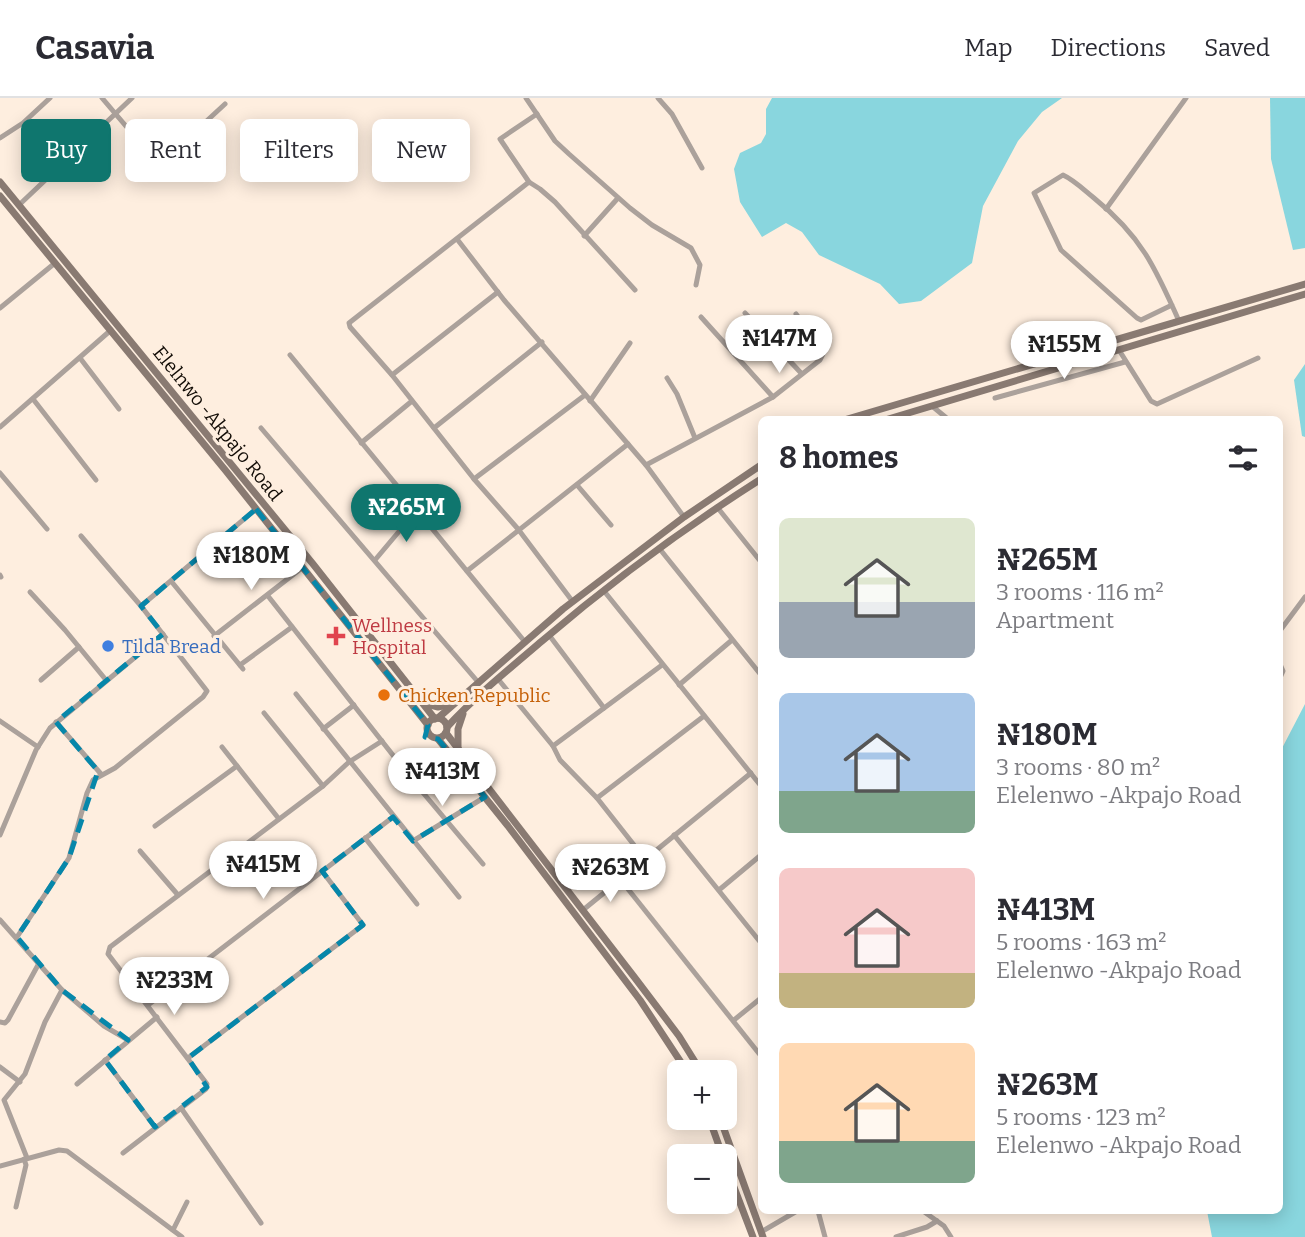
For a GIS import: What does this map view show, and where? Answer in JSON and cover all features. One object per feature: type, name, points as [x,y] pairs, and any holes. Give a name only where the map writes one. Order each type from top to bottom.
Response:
[{"type":"main road","name":"Elelnwo -Akpajo Road","points":[[0,182],[436,718]]},
{"type":"main road","points":[[1,200],[111,330],[303,567],[428,725],[429,735],[438,739],[485,797],[640,1000],[679,1060]]},
{"type":"main road","points":[[858,416],[1305,284]]},
{"type":"main road","points":[[898,416],[1305,293]]},
{"type":"main road","points":[[428,725],[573,602],[684,517],[758,467]]},
{"type":"main road","points":[[438,739],[498,678],[549,635],[659,548],[758,481]]},
{"type":"main road","points":[[423,703],[438,707],[452,704]]},
{"type":"main road","points":[[458,747],[459,724],[464,710]]},
{"type":"main road","points":[[436,718],[444,721],[458,747],[679,1036],[694,1060]]},
{"type":"main road","points":[[724,1130],[762,1234]]},
{"type":"main road","points":[[737,1194],[753,1237]]},
{"type":"street","points":[[0,138],[23,123],[50,98]]},
{"type":"street","points":[[102,98],[159,165],[225,104]]},
{"type":"street","points":[[19,205],[132,98]]},
{"type":"street","points":[[526,98],[555,141],[652,225],[691,248],[699,265],[696,285]]},
{"type":"street","points":[[658,98],[672,114],[702,169]]},
{"type":"street","points":[[1106,209],[1186,98]]},
{"type":"street","points":[[537,114],[500,138],[529,182],[555,202],[635,290]]},
{"type":"street","points":[[1172,305],[1141,320],[1137,318],[1061,250],[1034,193],[1060,175],[1066,176],[1106,209],[1133,234],[1149,256],[1172,305],[1179,321]]},
{"type":"street","points":[[529,182],[349,323],[474,479],[518,529],[573,602]]},
{"type":"street","points":[[584,236],[618,198]]},
{"type":"street","points":[[457,239],[498,292],[646,466],[684,517]]},
{"type":"street","points":[[0,307],[55,263]]},
{"type":"street","points":[[393,375],[498,292]]},
{"type":"street","points":[[745,313],[801,373]]},
{"type":"street","points":[[646,466],[773,397],[820,360],[824,352],[796,314]]},
{"type":"street","points":[[701,317],[773,397]]},
{"type":"street","points":[[0,427],[111,330]]},
{"type":"street","points":[[434,428],[542,342]]},
{"type":"street","points":[[474,479],[587,398],[630,343]]},
{"type":"street","points":[[1119,350],[1151,401],[1157,404],[1258,358]]},
{"type":"street","points":[[290,355],[525,642]]},
{"type":"street","points":[[79,358],[119,409]]},
{"type":"street","points":[[995,398],[1125,362]]},
{"type":"street","points":[[667,378],[677,394],[695,438]]},
{"type":"street","points":[[33,399],[96,480]]},
{"type":"street","points":[[361,443],[412,401]]},
{"type":"street","points":[[932,406],[944,416]]},
{"type":"street","points":[[261,428],[478,682]]},
{"type":"street","points":[[467,571],[628,444]]},
{"type":"street","points":[[0,473],[47,529]]},
{"type":"street","points":[[577,485],[611,525]]},
{"type":"street","points":[[717,507],[758,558]]},
{"type":"street","points":[[141,606],[256,509]]},
{"type":"street","points":[[375,560],[417,510]]},
{"type":"street","points":[[17,937],[67,861],[93,780],[115,768],[207,691],[141,606],[81,536]]},
{"type":"street","points":[[659,548],[758,671]]},
{"type":"street","points":[[214,636],[303,567]]},
{"type":"street","points":[[171,581],[241,667],[292,627]]},
{"type":"street","points":[[604,591],[758,782]]},
{"type":"street","points":[[30,592],[106,680]]},
{"type":"street","points":[[268,596],[483,864]]},
{"type":"street","points":[[1283,627],[1305,597]]},
{"type":"street","points":[[0,835],[44,736],[56,722],[163,634]]},
{"type":"street","points":[[549,635],[604,708]]},
{"type":"street","points":[[679,685],[732,640]]},
{"type":"street","points":[[41,680],[79,647]]},
{"type":"street","points":[[553,746],[662,665]]},
{"type":"street","points":[[498,678],[553,746],[560,760],[597,798],[645,859]]},
{"type":"street","points":[[296,694],[458,897]]},
{"type":"street","points":[[323,729],[354,705]]},
{"type":"street","points":[[264,713],[323,786]]},
{"type":"street","points":[[597,798],[704,716]]},
{"type":"street","points":[[0,721],[38,747]]},
{"type":"street","points":[[56,722],[101,774]]},
{"type":"street","points":[[123,1153],[207,1087],[205,1080],[108,951],[323,786],[349,762],[382,741]]},
{"type":"street","points":[[222,747],[279,819]]},
{"type":"street","points":[[155,826],[237,766]]},
{"type":"street","points":[[583,910],[751,773]]},
{"type":"street","points":[[413,841],[485,797]]},
{"type":"street","points":[[148,1005],[393,817]]},
{"type":"street","points":[[674,835],[758,939]]},
{"type":"street","points":[[365,838],[417,904]]},
{"type":"street","points":[[141,851],[178,895]]},
{"type":"street","points":[[719,890],[758,858]]},
{"type":"street","points":[[188,1058],[363,925],[322,871]]},
{"type":"street","points":[[620,879],[758,1052]]},
{"type":"street","points":[[0,920],[62,990],[104,1026],[128,1040]]},
{"type":"street","points":[[0,1022],[5,1023],[8,1020],[38,965]]},
{"type":"street","points":[[16,1207],[26,1165],[5,1102],[20,1082],[62,990]]},
{"type":"street","points":[[734,1020],[758,1000]]},
{"type":"street","points":[[77,1084],[157,1017]]},
{"type":"street","points":[[105,1060],[155,1127]]},
{"type":"street","points":[[0,1067],[20,1082]]},
{"type":"street","points":[[181,1108],[261,1223]]},
{"type":"street","points":[[0,1166],[60,1150],[67,1151],[182,1237]]},
{"type":"street","points":[[173,1230],[187,1202]]},
{"type":"street","points":[[762,1234],[792,1214]]},
{"type":"street","points":[[819,1214],[825,1237]]},
{"type":"street","points":[[927,1214],[944,1226],[951,1237]]},
{"type":"street","points":[[896,1237],[937,1221]]},
{"type":"highlighted area","points":[[256,509],[428,725],[425,737],[438,739],[485,797],[413,841],[393,817],[322,871],[363,925],[188,1058],[207,1087],[155,1127],[105,1060],[128,1040],[62,990],[17,937],[69,858],[98,771],[56,722],[163,634],[141,606]]},
{"type":"water","points":[[772,98],[1062,98],[1042,112],[1018,141],[983,206],[972,263],[921,301],[899,304],[880,284],[819,255],[802,232],[786,223],[762,237],[740,202],[734,169],[740,153],[761,143],[766,134],[766,109]]},
{"type":"water","points":[[1270,98],[1305,98],[1305,248],[1293,250],[1271,159]]},
{"type":"water","points":[[1305,364],[1305,437],[1302,436],[1294,380]]},
{"type":"water","points":[[1305,704],[1305,1237],[1212,1237],[1208,1214],[1283,1214],[1283,746]]},
{"type":"place","name":"Wellness Hospital","points":[[336,636]]},
{"type":"place","name":"Tilda Bread","points":[[108,646]]},
{"type":"place","name":"Chicken Republic","points":[[384,695]]}]
